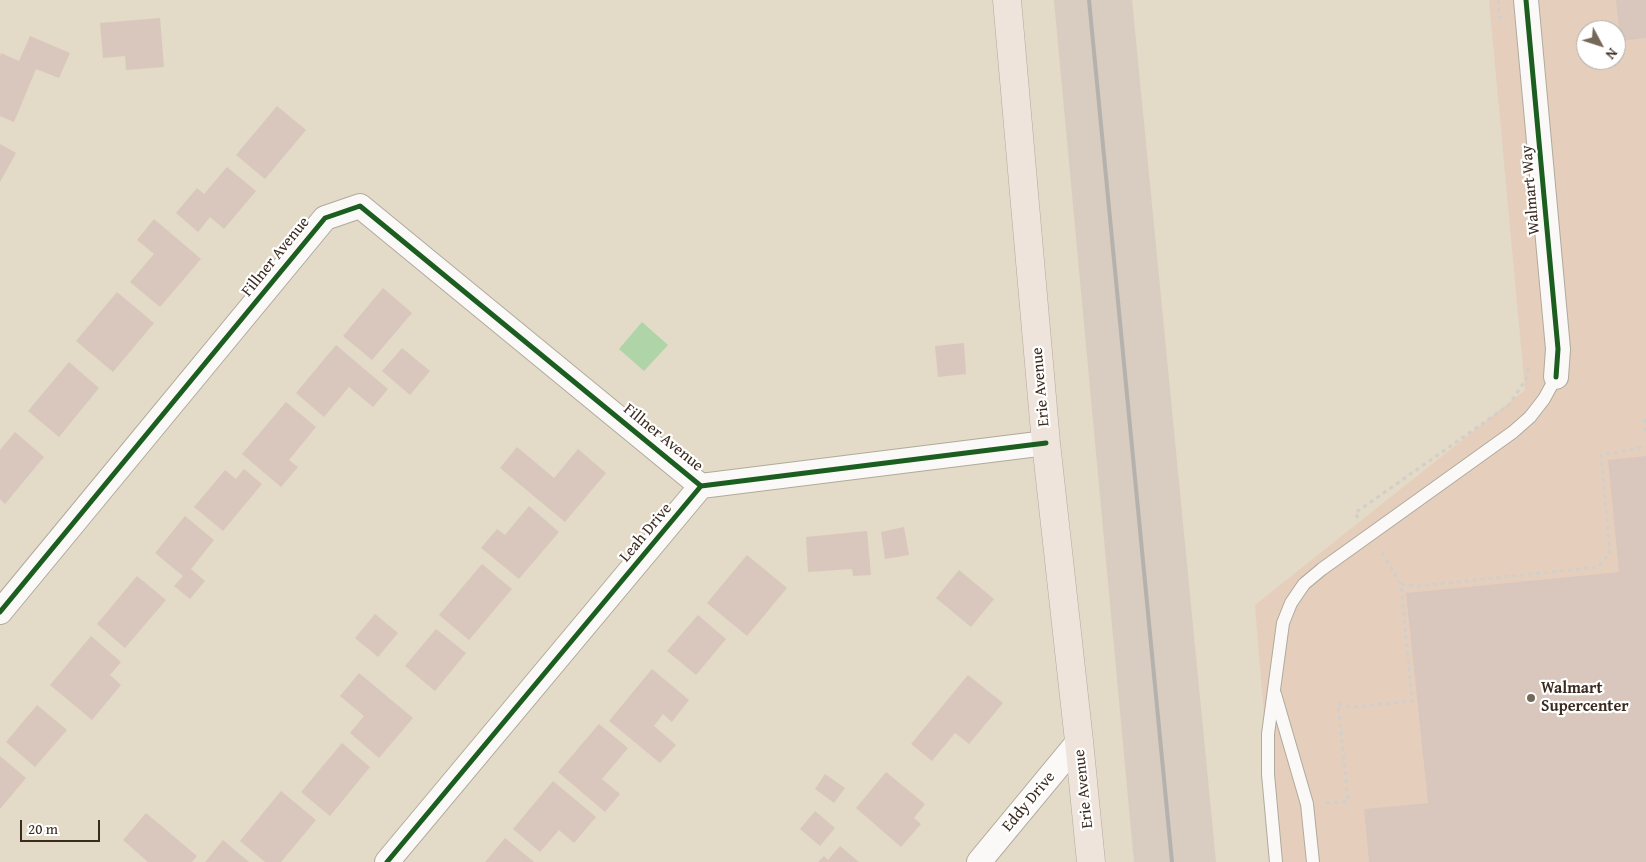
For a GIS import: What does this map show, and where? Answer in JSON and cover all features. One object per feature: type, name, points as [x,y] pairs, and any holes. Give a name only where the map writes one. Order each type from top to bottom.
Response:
[{"type":"main road","name":"Erie Avenue","points":[[1007,0],[1046,443],[1080,741],[1091,862]]},
{"type":"street","name":"Walmart Way","points":[[1526,0],[1558,348],[1556,377]]},
{"type":"street","name":"Fillner Avenue","points":[[0,612],[325,218],[360,206],[701,486]]},
{"type":"street","points":[[701,486],[1046,443]]},
{"type":"street","name":"Leah Drive","points":[[387,862],[701,486]]},
{"type":"street","name":"Eddy Drive","points":[[978,862],[1080,741]]},
{"type":"lane","points":[[1276,862],[1268,774],[1268,734],[1283,623],[1291,603],[1304,584],[1353,545],[1530,418],[1544,399],[1556,377]]},
{"type":"lane","points":[[1274,688],[1308,804],[1313,862]]},
{"type":"path","points":[[1498,0],[1500,20]]},
{"type":"path","points":[[1360,521],[1355,513],[1509,405],[1526,379],[1530,360]]},
{"type":"path","points":[[1646,420],[1646,433]]},
{"type":"path","points":[[1401,584],[1417,586],[1598,567],[1610,553],[1601,455],[1646,447]]},
{"type":"path","points":[[1321,803],[1348,800],[1338,704],[1351,707],[1412,701],[1401,584],[1379,548]]},
{"type":"shaded area","points":[[1054,0],[1132,0],[1216,862],[1134,862]]},
{"type":"shaded area","points":[[1489,0],[1646,0],[1646,862],[1276,862],[1255,605],[1525,390]]},
{"type":"green space","points":[[642,322],[668,345],[644,371],[619,349]]},
{"type":"building","points":[[1616,0],[1646,0],[1646,38],[1626,40],[1626,20],[1618,20]]},
{"type":"building","points":[[160,18],[164,67],[126,70],[125,56],[103,58],[100,23]]},
{"type":"building","points":[[30,36],[70,53],[59,78],[36,69],[14,122],[0,116],[0,56],[1,53],[19,61]]},
{"type":"building","points":[[277,106],[306,130],[265,179],[236,155]]},
{"type":"building","points":[[0,144],[16,153],[0,182]]},
{"type":"building","points":[[227,167],[256,191],[224,229],[210,217],[198,232],[176,213],[197,188],[204,194]]},
{"type":"building","points":[[154,219],[201,259],[160,307],[130,282],[154,254],[137,240]]},
{"type":"building","points":[[383,288],[412,313],[372,360],[343,336]]},
{"type":"building","points":[[117,292],[154,323],[113,372],[76,341]]},
{"type":"building","points":[[964,343],[966,374],[938,377],[935,346]]},
{"type":"building","points":[[336,345],[388,389],[373,407],[349,387],[324,417],[296,393]]},
{"type":"building","points":[[402,348],[430,371],[410,395],[382,371]]},
{"type":"building","points":[[69,362],[99,388],[59,437],[28,411]]},
{"type":"building","points":[[286,402],[316,427],[289,460],[298,467],[281,487],[242,454]]},
{"type":"building","points":[[15,432],[44,457],[5,504],[0,499],[0,450]]},
{"type":"building","points":[[517,447],[554,478],[578,449],[606,473],[565,522],[500,468]]},
{"type":"building","name":"Walmart Supercenter","points":[[1646,456],[1646,862],[1369,862],[1364,809],[1428,803],[1406,593],[1619,572],[1608,460]]},
{"type":"building","points":[[244,469],[262,484],[223,531],[194,507],[225,470],[236,479]]},
{"type":"building","points":[[529,506],[559,532],[519,579],[481,548],[497,529],[505,535]]},
{"type":"building","points":[[185,516],[214,540],[191,569],[205,581],[190,599],[174,586],[183,576],[155,553]]},
{"type":"building","points":[[904,527],[909,555],[885,559],[881,532]]},
{"type":"building","points":[[867,531],[871,575],[853,576],[852,569],[808,572],[806,537]]},
{"type":"building","points":[[747,555],[787,588],[747,636],[707,603]]},
{"type":"building","points":[[482,564],[512,589],[469,640],[439,615]]},
{"type":"building","points":[[959,570],[994,599],[971,627],[936,598]]},
{"type":"building","points":[[137,576],[166,600],[125,648],[97,624]]},
{"type":"building","points":[[375,614],[398,633],[378,657],[355,638]]},
{"type":"building","points":[[698,615],[726,639],[696,675],[667,651]]},
{"type":"building","points":[[436,629],[466,653],[435,691],[405,666]]},
{"type":"building","points":[[91,636],[121,662],[110,675],[121,685],[92,720],[50,685]]},
{"type":"building","points":[[652,669],[689,700],[672,722],[663,714],[654,726],[676,745],[660,763],[609,721]]},
{"type":"building","points":[[359,673],[413,718],[379,758],[350,733],[364,716],[340,696]]},
{"type":"building","points":[[968,675],[1003,703],[969,744],[955,733],[932,761],[911,744]]},
{"type":"building","points":[[37,705],[67,730],[35,767],[6,742]]},
{"type":"building","points":[[599,724],[628,748],[602,779],[620,794],[605,812],[558,772]]},
{"type":"building","points":[[342,743],[370,767],[330,816],[301,792]]},
{"type":"building","points":[[0,756],[26,778],[0,809]]},
{"type":"building","points":[[886,772],[925,804],[914,818],[921,824],[901,847],[856,808]]},
{"type":"building","points":[[825,774],[845,788],[834,803],[815,789]]},
{"type":"building","points":[[553,781],[596,817],[574,843],[559,830],[540,852],[513,829]]},
{"type":"building","points":[[281,791],[316,820],[281,862],[265,862],[240,841]]},
{"type":"building","points":[[815,811],[835,828],[820,846],[800,829]]},
{"type":"building","points":[[146,813],[197,856],[192,862],[148,862],[123,840]]},
{"type":"building","points":[[505,838],[534,862],[485,862]]},
{"type":"building","points":[[223,840],[249,862],[205,862]]},
{"type":"building","points":[[840,846],[859,862],[818,862],[824,856],[828,860]]},
{"type":"railway","points":[[1089,0],[1172,862]]},
{"type":"cycle path","points":[[1526,0],[1558,349],[1556,377]]},
{"type":"cycle path","points":[[0,612],[325,218],[360,206],[701,486]]},
{"type":"cycle path","points":[[387,862],[701,486],[1046,443]]},
{"type":"place","name":"Walmart Supercenter","points":[[1531,698]]}]
